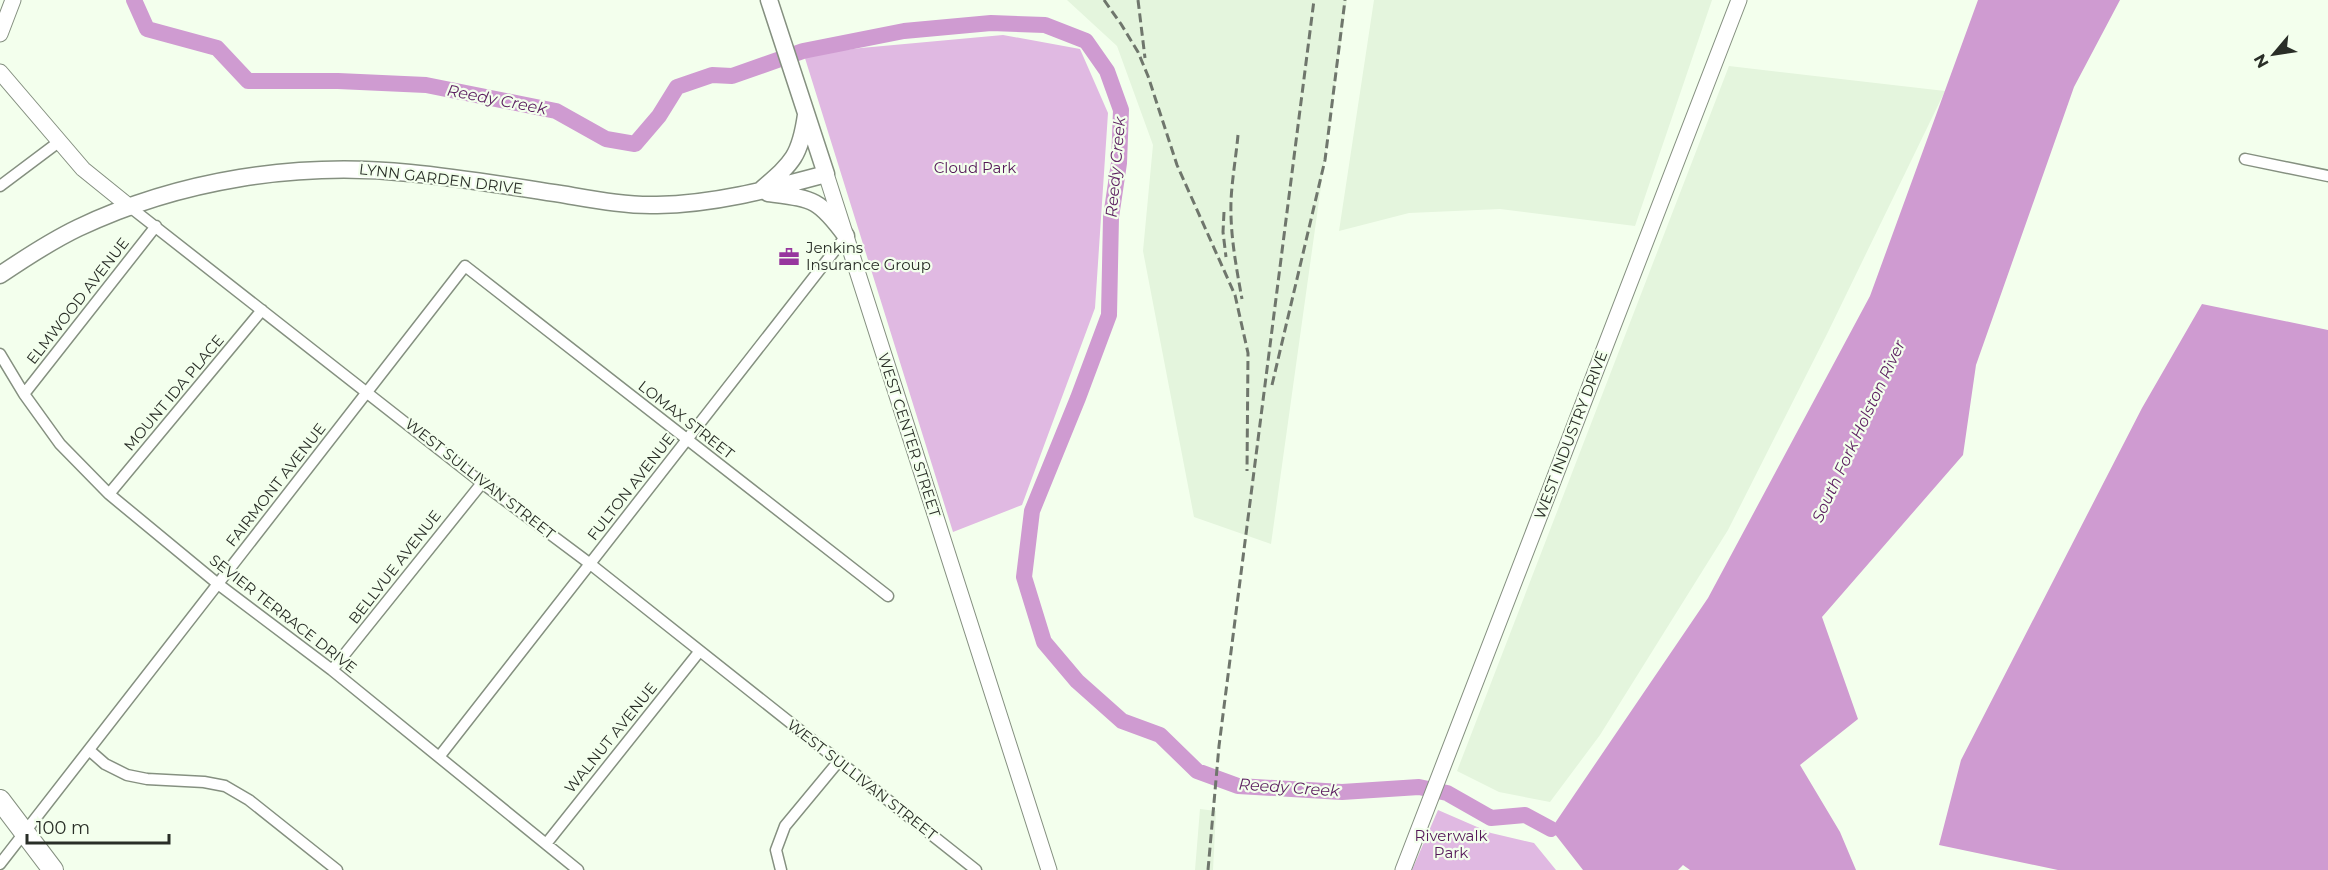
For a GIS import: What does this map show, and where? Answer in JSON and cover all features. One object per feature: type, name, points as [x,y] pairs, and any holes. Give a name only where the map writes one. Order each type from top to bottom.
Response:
[{"type":"highway","points":[[0,800],[53,870]]},
{"type":"main road","points":[[0,34],[13,0]]},
{"type":"main road","name":"WEST CENTER STREET","points":[[769,0],[1049,870]]},
{"type":"main road","name":"WEST INDUSTRY DRIVE","points":[[1403,870],[1739,0]]},
{"type":"main road","name":"WEST SULLIVAN STREET","points":[[0,72],[83,169],[130,207]]},
{"type":"main road","points":[[758,192],[793,160],[803,138],[806,111]]},
{"type":"main road","name":"LYNN GARDEN DRIVE","points":[[0,275],[34,252],[78,228],[130,207],[179,192],[273,174],[322,169],[410,172],[655,206],[712,202],[826,174]]},
{"type":"main road","points":[[758,192],[809,199],[829,213],[846,236]]},
{"type":"street","points":[[0,186],[60,141]]},
{"type":"street","points":[[2245,159],[2328,176]]},
{"type":"street","name":"WEST SULLIVAN STREET","points":[[130,207],[482,483],[589,563],[976,870]]},
{"type":"street","name":"ELMWOOD AVENUE","points":[[24,394],[156,226]]},
{"type":"street","name":"FULTON AVENUE","points":[[439,757],[846,236]]},
{"type":"street","name":"LOMAX STREET","points":[[465,266],[888,596]]},
{"type":"street","name":"FAIRMONT AVENUE","points":[[0,862],[465,266]]},
{"type":"street","name":"MOUNT IDA PLACE","points":[[109,494],[262,310]]},
{"type":"street","name":"SEVIER TERRACE DRIVE","points":[[0,354],[24,394],[60,444],[109,494],[218,584],[332,670],[578,870]]},
{"type":"street","name":"BELLVUE AVENUE","points":[[332,670],[482,483]]},
{"type":"street","name":"WALNUT AVENUE","points":[[546,844],[699,652]]},
{"type":"street","points":[[89,750],[105,764],[127,775],[225,786],[249,800],[337,870]]},
{"type":"street","points":[[781,870],[776,850],[785,826],[838,762]]},
{"type":"shaded area","points":[[1067,0],[1347,0],[1271,544],[1194,517],[1143,251],[1153,145],[1117,46]]},
{"type":"shaded area","points":[[1374,0],[1712,0],[1635,226],[1500,209],[1409,213],[1339,231]]},
{"type":"shaded area","points":[[1729,66],[1945,91],[1828,332],[1728,530],[1600,735],[1550,802],[1499,792],[1457,771]]},
{"type":"shaded area","points":[[1200,809],[1216,811],[1213,870],[1195,870]]},
{"type":"green space","name":"Cloud Park","points":[[1003,35],[1080,49],[1108,113],[1095,308],[1022,505],[953,532],[804,55]]},
{"type":"green space","name":"Riverwalk Park","points":[[1438,810],[1491,833],[1534,843],[1556,870],[1412,870]]},
{"type":"water","name":"South Fork Holston River","points":[[1978,0],[2120,0],[2074,87],[1976,365],[1963,455],[1822,617],[1858,719],[1800,765],[1840,832],[1856,870],[1690,870],[1683,865],[1678,870],[1583,870],[1551,829],[1708,598],[1870,296]]},
{"type":"water","points":[[2202,304],[2328,330],[2328,870],[2058,870],[1939,845],[1961,760],[2142,408]]},
{"type":"waterway","name":"Reedy Creek","points":[[134,0],[147,29],[217,48],[248,81],[338,81],[426,85],[556,111],[606,139],[635,144],[659,116],[677,87],[712,75],[732,76],[803,51],[904,31],[991,23],[1045,25],[1086,41],[1107,71],[1121,110],[1119,163],[1111,217],[1109,315],[1032,511],[1024,577],[1044,642],[1077,681],[1122,721],[1160,735],[1197,771],[1238,786],[1342,792],[1419,787],[1447,793],[1491,818],[1525,815],[1551,829]]},
{"type":"railway","points":[[1104,0],[1138,52],[1177,165],[1235,295],[1248,353],[1247,471]]},
{"type":"railway","points":[[1138,0],[1145,58]]},
{"type":"railway","points":[[1208,870],[1219,746],[1314,0]]},
{"type":"railway","points":[[1272,385],[1325,160],[1345,0]]},
{"type":"railway","points":[[1238,135],[1232,184],[1231,226],[1242,299]]},
{"type":"railway","points":[[1224,212],[1223,232],[1226,257]]},
{"type":"place","name":"Jenkins Insurance Group","points":[[789,257]]}]
